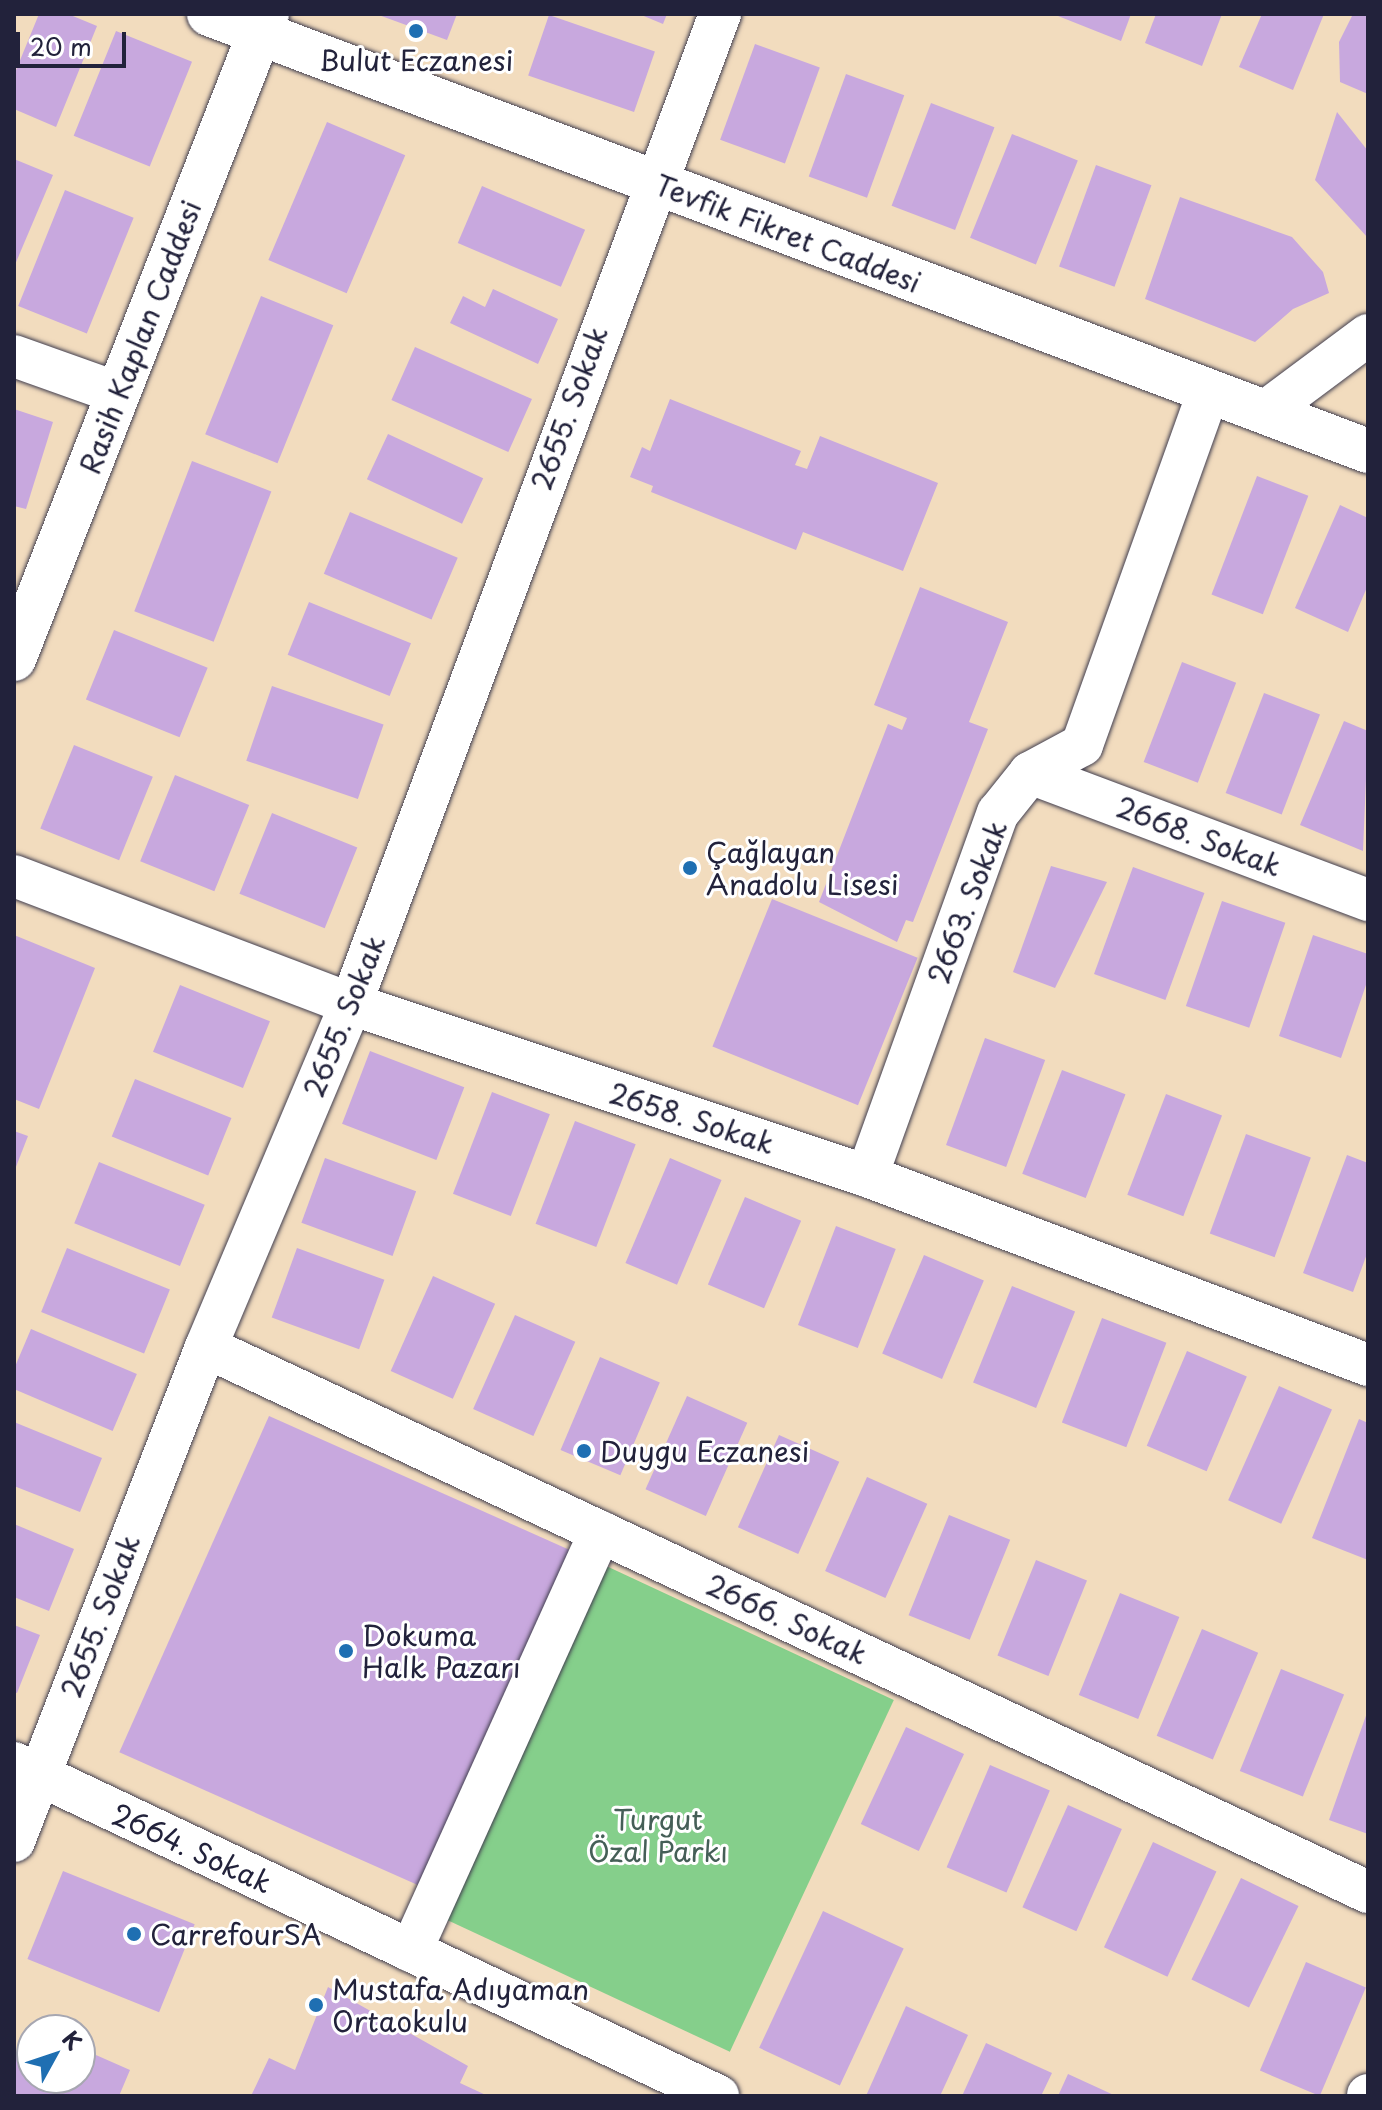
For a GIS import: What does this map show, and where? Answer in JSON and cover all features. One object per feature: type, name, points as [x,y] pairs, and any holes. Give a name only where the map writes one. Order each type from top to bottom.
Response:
[{"type":"street","name":"Tevfik Fikret Caddesi","points":[[209,14],[263,24],[652,182],[1368,451]]},
{"type":"street","name":"2655. Sokak","points":[[14,1841],[26,1769],[351,1004],[652,182],[720,14]]},
{"type":"street","name":"Rasih Kaplan Caddesi","points":[[14,659],[263,24]]},
{"type":"street","points":[[1266,411],[1368,335]]},
{"type":"street","points":[[14,356],[118,393]]},
{"type":"street","name":"2663. Sokak","points":[[867,1176],[998,813],[1030,773],[1082,745],[1209,391]]},
{"type":"street","name":"2668. Sokak","points":[[1030,773],[1368,900]]},
{"type":"street","name":"2658. Sokak","points":[[14,876],[351,1004],[867,1176],[1368,1365]]},
{"type":"street","name":"2666. Sokak","points":[[206,1347],[1368,1892]]},
{"type":"street","points":[[411,1951],[600,1532]]},
{"type":"street","name":"2664. Sokak","points":[[26,1769],[718,2096]]},
{"type":"green space","name":"Turgut Özal Parkı","points":[[602,1564],[894,1700],[730,2052],[438,1916]]},
{"type":"building","points":[[39,14],[68,14],[97,26],[56,127],[14,109],[14,75]]},
{"type":"building","points":[[376,14],[457,14],[447,40]]},
{"type":"building","points":[[639,14],[667,14],[663,24]]},
{"type":"building","points":[[1053,14],[1131,14],[1121,41]]},
{"type":"building","points":[[1156,14],[1222,14],[1202,66],[1145,43]]},
{"type":"building","points":[[1262,14],[1324,14],[1293,90],[1239,67]]},
{"type":"building","points":[[1353,14],[1368,15],[1368,94],[1340,82],[1339,42]]},
{"type":"building","points":[[549,15],[655,51],[634,112],[528,76]]},
{"type":"building","points":[[116,31],[192,62],[150,166],[74,136]]},
{"type":"building","points":[[755,44],[820,68],[785,163],[720,140]]},
{"type":"building","points":[[846,74],[904,95],[867,198],[809,176]]},
{"type":"building","points":[[931,103],[994,127],[955,230],[892,206]]},
{"type":"building","points":[[1337,112],[1368,151],[1368,238],[1315,180]]},
{"type":"building","points":[[327,122],[405,155],[347,293],[268,260]]},
{"type":"building","points":[[1012,134],[1078,161],[1036,264],[970,238]]},
{"type":"building","points":[[14,159],[53,175],[14,267]]},
{"type":"building","points":[[1096,165],[1151,185],[1115,287],[1059,266]]},
{"type":"building","points":[[482,186],[585,230],[561,287],[458,243]]},
{"type":"building","points":[[65,190],[134,218],[87,334],[18,306]]},
{"type":"building","points":[[1180,197],[1292,237],[1323,272],[1329,293],[1293,309],[1255,342],[1145,299]]},
{"type":"building","points":[[493,289],[558,319],[538,364],[450,323],[463,296],[485,307]]},
{"type":"building","points":[[261,296],[333,325],[278,463],[205,434]]},
{"type":"building","points":[[415,347],[532,399],[508,452],[391,400]]},
{"type":"building","points":[[670,399],[801,451],[795,465],[807,469],[820,436],[938,483],[903,571],[803,532],[796,550],[651,492],[653,486],[630,477],[642,447],[650,451]]},
{"type":"building","points":[[14,409],[53,422],[26,509],[14,506]]},
{"type":"building","points":[[388,434],[483,478],[462,524],[367,479]]},
{"type":"building","points":[[192,461],[271,491],[214,642],[134,611]]},
{"type":"building","points":[[1257,476],[1308,496],[1263,614],[1211,595]]},
{"type":"building","points":[[1340,505],[1368,518],[1368,585],[1348,632],[1295,608]]},
{"type":"building","points":[[350,512],[458,558],[432,619],[324,574]]},
{"type":"building","points":[[920,587],[1008,622],[969,722],[988,729],[913,922],[906,920],[897,942],[819,902],[888,724],[902,730],[907,718],[874,705]]},
{"type":"building","points":[[309,602],[411,643],[390,696],[288,655]]},
{"type":"building","points":[[114,630],[208,668],[180,737],[86,700]]},
{"type":"building","points":[[1182,662],[1236,683],[1198,783],[1144,762]]},
{"type":"building","points":[[272,686],[384,724],[358,799],[246,761]]},
{"type":"building","points":[[1264,693],[1320,715],[1282,814],[1226,793]]},
{"type":"building","points":[[1344,721],[1368,731],[1363,851],[1300,825]]},
{"type":"building","points":[[74,745],[153,777],[119,860],[40,828]]},
{"type":"building","points":[[175,775],[249,805],[214,891],[140,861]]},
{"type":"building","points":[[272,813],[357,847],[325,928],[239,894]]},
{"type":"building","points":[[1051,866],[1107,882],[1055,988],[1013,972]]},
{"type":"building","points":[[1133,867],[1204,893],[1165,1000],[1094,974]]},
{"type":"building","points":[[772,899],[918,958],[858,1105],[712,1046]]},
{"type":"building","points":[[1222,901],[1285,923],[1249,1028],[1186,1006]]},
{"type":"building","points":[[14,935],[95,968],[39,1109],[14,1099]]},
{"type":"building","points":[[1313,935],[1368,954],[1368,979],[1341,1058],[1279,1036]]},
{"type":"building","points":[[180,985],[270,1021],[243,1088],[153,1052]]},
{"type":"building","points":[[985,1038],[1045,1060],[1006,1167],[946,1145]]},
{"type":"building","points":[[370,1051],[464,1087],[436,1160],[342,1124]]},
{"type":"building","points":[[1062,1070],[1125,1094],[1086,1198],[1022,1174]]},
{"type":"building","points":[[135,1079],[231,1118],[208,1175],[112,1136]]},
{"type":"building","points":[[492,1092],[550,1114],[511,1216],[453,1194]]},
{"type":"building","points":[[1166,1094],[1222,1116],[1183,1216],[1127,1195]]},
{"type":"building","points":[[575,1121],[636,1144],[596,1247],[536,1224]]},
{"type":"building","points":[[14,1131],[28,1136],[14,1172]]},
{"type":"building","points":[[1246,1134],[1311,1158],[1275,1257],[1210,1234]]},
{"type":"building","points":[[1347,1155],[1368,1163],[1368,1251],[1353,1292],[1303,1273]]},
{"type":"building","points":[[325,1158],[416,1191],[393,1256],[301,1223]]},
{"type":"building","points":[[670,1158],[722,1180],[677,1285],[625,1263]]},
{"type":"building","points":[[99,1162],[205,1205],[180,1266],[74,1223]]},
{"type":"building","points":[[745,1197],[801,1221],[764,1308],[708,1284]]},
{"type":"building","points":[[836,1226],[896,1249],[858,1348],[798,1325]]},
{"type":"building","points":[[67,1248],[170,1290],[144,1354],[41,1312]]},
{"type":"building","points":[[297,1248],[384,1280],[359,1349],[272,1318]]},
{"type":"building","points":[[924,1255],[984,1280],[942,1379],[882,1353]]},
{"type":"building","points":[[433,1276],[495,1304],[453,1399],[391,1371]]},
{"type":"building","points":[[1012,1286],[1075,1311],[1036,1408],[973,1382]]},
{"type":"building","points":[[515,1315],[575,1342],[533,1436],[473,1409]]},
{"type":"building","points":[[1102,1318],[1166,1343],[1126,1447],[1062,1423]]},
{"type":"building","points":[[31,1329],[137,1374],[113,1431],[14,1389],[14,1369]]},
{"type":"building","points":[[1187,1351],[1247,1376],[1207,1471],[1147,1446]]},
{"type":"building","points":[[600,1357],[660,1382],[620,1475],[561,1450]]},
{"type":"building","points":[[1279,1386],[1332,1410],[1281,1524],[1228,1500]]},
{"type":"building","points":[[687,1396],[747,1423],[706,1516],[646,1489]]},
{"type":"building","name":"Dokuma Halk Pazarı","points":[[269,1416],[571,1551],[422,1887],[119,1752]]},
{"type":"building","points":[[1359,1419],[1368,1423],[1368,1560],[1312,1538]]},
{"type":"building","points":[[14,1422],[102,1458],[80,1512],[14,1486]]},
{"type":"building","points":[[779,1435],[839,1462],[798,1554],[738,1527]]},
{"type":"building","points":[[867,1477],[927,1504],[885,1598],[825,1571]]},
{"type":"building","points":[[949,1515],[1010,1540],[970,1640],[909,1615]]},
{"type":"building","points":[[14,1524],[74,1549],[49,1611],[14,1597]]},
{"type":"building","points":[[1036,1560],[1087,1581],[1048,1676],[997,1655]]},
{"type":"building","points":[[1120,1593],[1179,1617],[1138,1719],[1079,1695]]},
{"type":"building","points":[[14,1625],[40,1635],[17,1693],[14,1692]]},
{"type":"building","points":[[1202,1629],[1258,1653],[1213,1760],[1157,1736]]},
{"type":"building","points":[[1281,1669],[1344,1694],[1303,1796],[1240,1771]]},
{"type":"building","points":[[1368,1710],[1368,1834],[1329,1820]]},
{"type":"building","points":[[906,1727],[964,1754],[919,1851],[861,1824]]},
{"type":"building","points":[[990,1765],[1050,1790],[1006,1893],[947,1867]]},
{"type":"building","points":[[1068,1805],[1122,1829],[1076,1931],[1022,1907]]},
{"type":"building","points":[[1153,1842],[1216,1872],[1167,1977],[1104,1947]]},
{"type":"building","points":[[63,1871],[195,1924],[159,2012],[27,1959]]},
{"type":"building","points":[[1241,1878],[1299,1906],[1249,2008],[1191,1980]]},
{"type":"building","points":[[823,1911],[904,1949],[840,2085],[759,2048]]},
{"type":"building","points":[[1306,1962],[1366,1987],[1320,2096],[1260,2071]]},
{"type":"building","points":[[328,1987],[468,2066],[460,2083],[488,2096],[251,2096],[269,2058],[295,2070]]},
{"type":"building","points":[[906,2006],[968,2035],[940,2096],[866,2096]]},
{"type":"building","points":[[986,2043],[1052,2073],[1041,2096],[962,2096]]},
{"type":"building","points":[[16,2055],[16,2094],[96,2094],[96,2055],[130,2070],[119,2096],[14,2096]]},
{"type":"building","points":[[1068,2074],[1116,2096],[1058,2096]]},
{"type":"place","name":"Bulut Eczanesi","points":[[416,31]]},
{"type":"place","name":"Çağlayan Anadolu Lisesi","points":[[690,868]]},
{"type":"place","name":"Duygu Eczanesi","points":[[584,1451]]},
{"type":"place","name":"Dokuma Halk Pazarı","points":[[346,1651]]},
{"type":"place","name":"CarrefourSA","points":[[134,1934]]},
{"type":"place","name":"Mustafa Adıyaman Ortaokulu","points":[[316,2005]]}]
